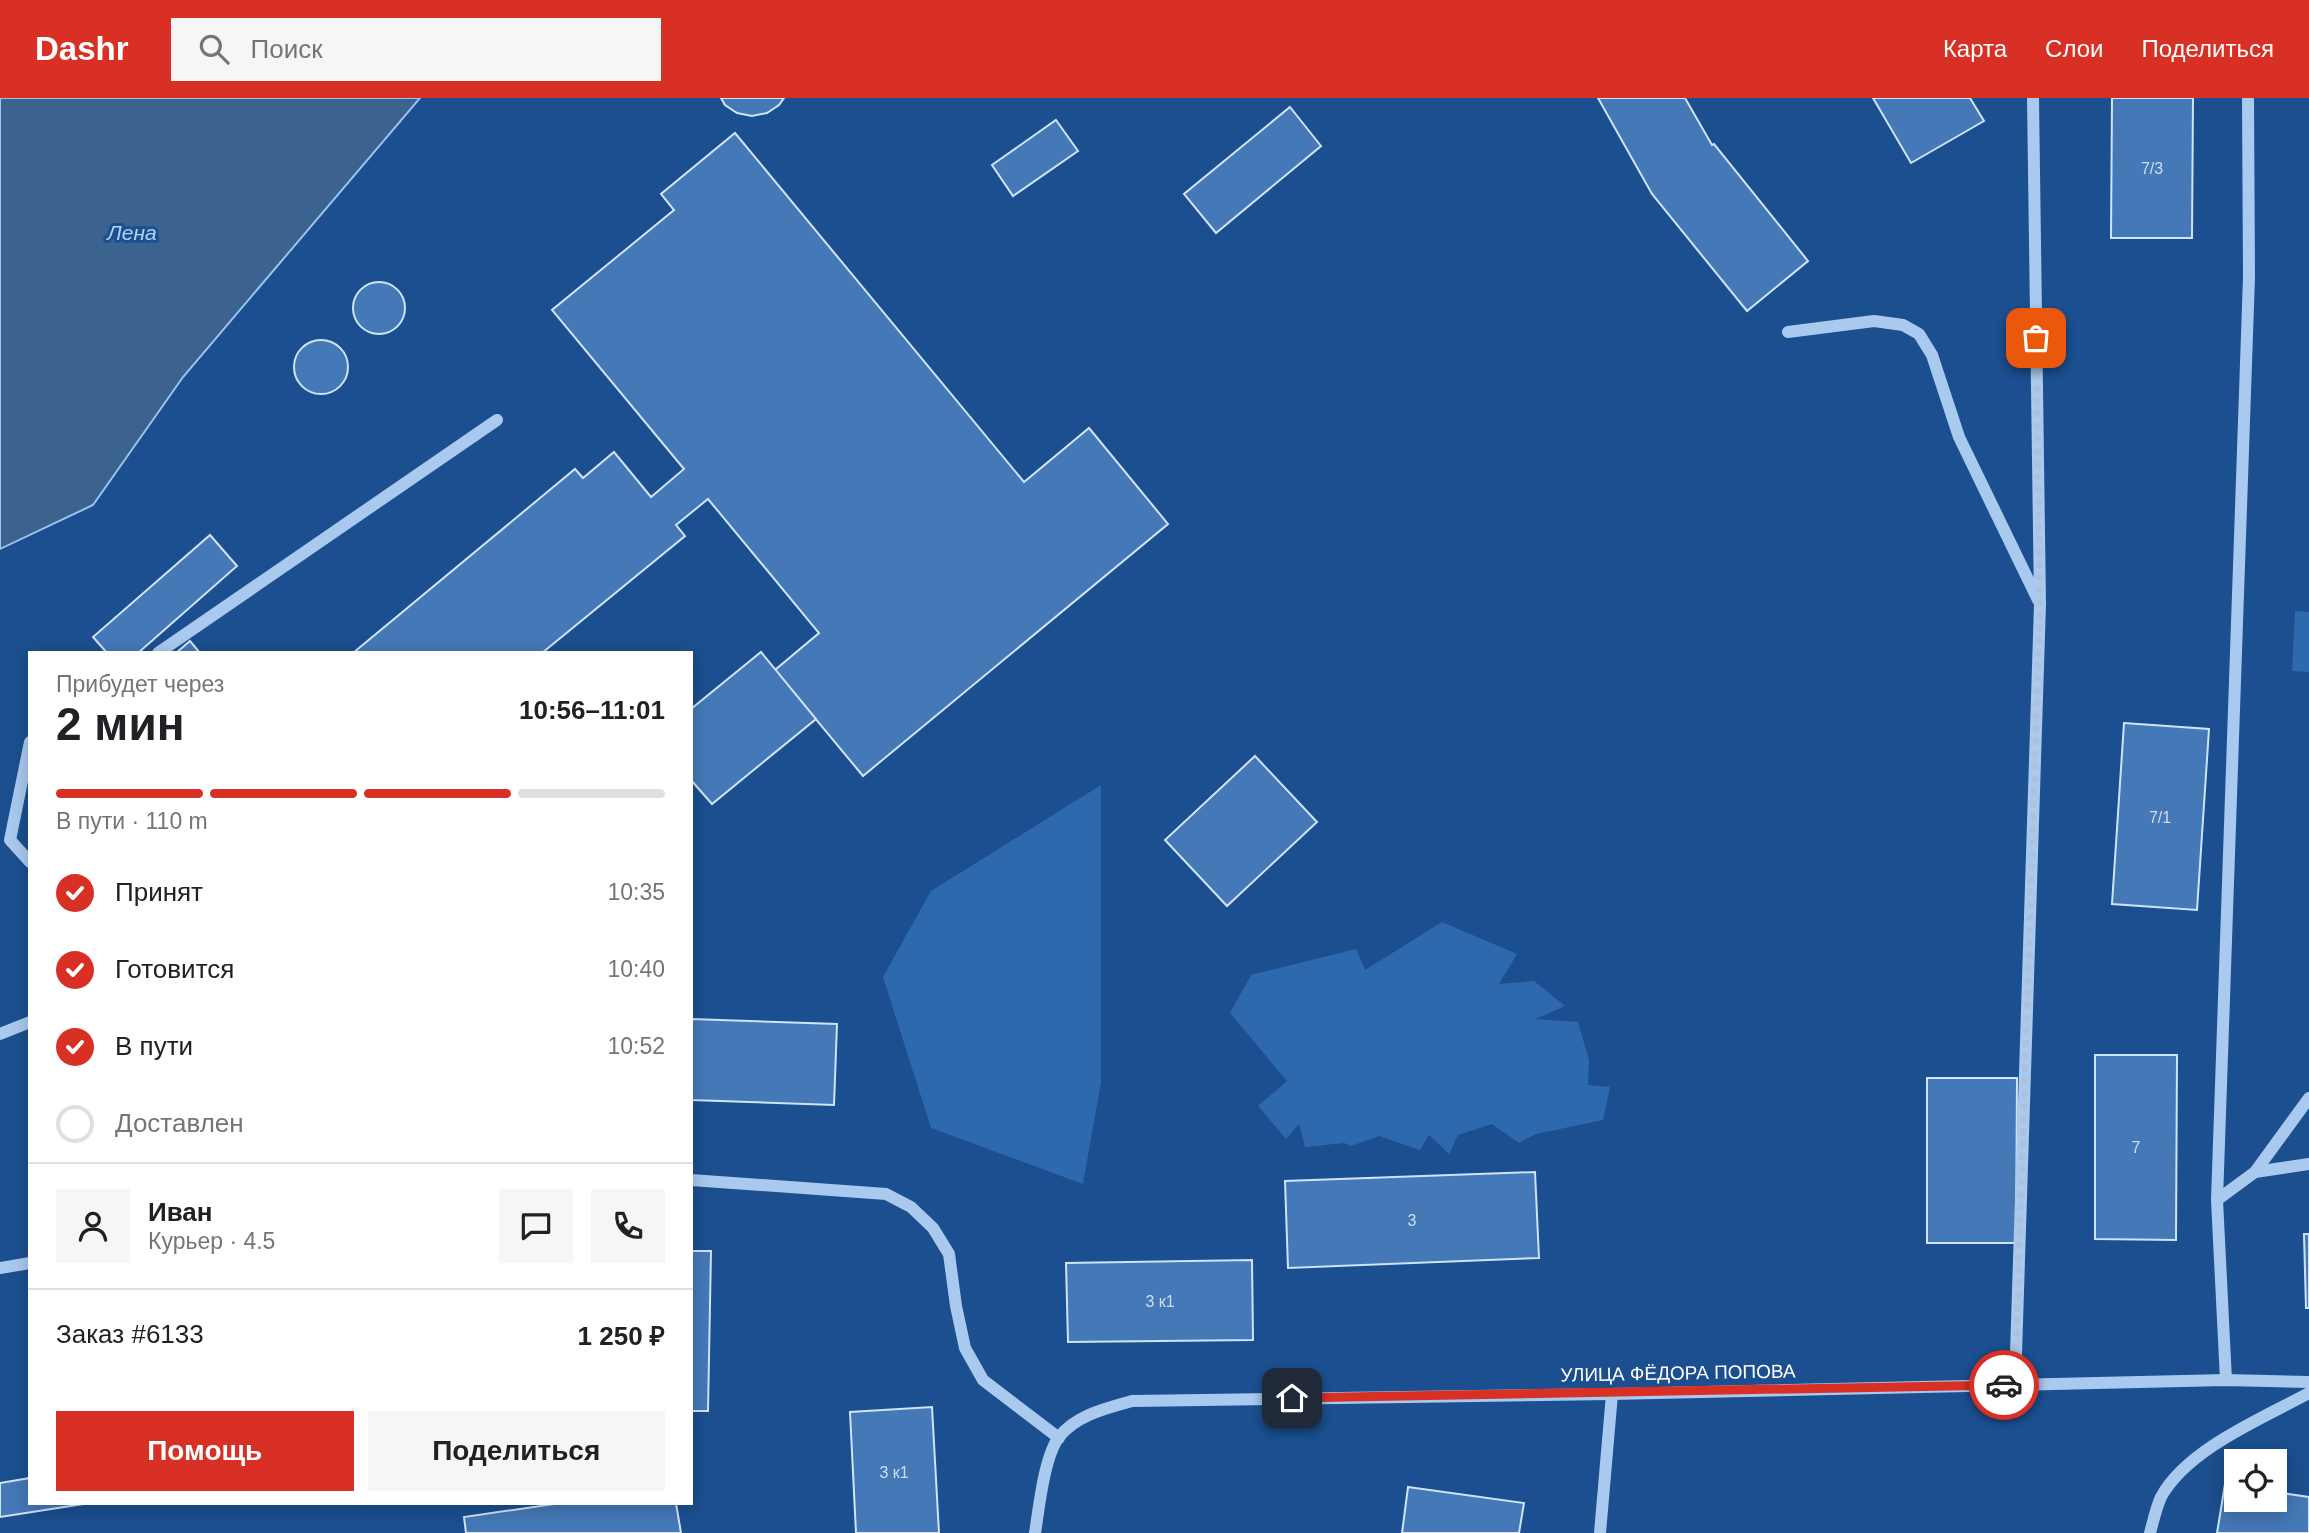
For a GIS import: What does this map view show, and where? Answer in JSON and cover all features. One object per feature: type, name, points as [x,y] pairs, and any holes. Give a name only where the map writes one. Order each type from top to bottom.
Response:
[{"type":"street","points":[[2015,1385],[2040,604],[2033,98]]},
{"type":"street","points":[[2226,1380],[2217,1200],[2249,277],[2248,98]]},
{"type":"street","points":[[1788,332],[1874,321],[1903,325],[1919,334],[1932,355],[1959,438],[2040,604]]},
{"type":"street","points":[[161,651],[497,420]]},
{"type":"street","points":[[28,752],[10,841],[28,860]]},
{"type":"street","points":[[0,1034],[28,1023]]},
{"type":"street","points":[[2217,1200],[2255,1172],[2309,1098]]},
{"type":"street","points":[[2255,1172],[2309,1164]]},
{"type":"street","points":[[693,1180],[886,1194],[911,1207],[933,1228],[949,1254],[965,1348],[983,1380],[1059,1437],[1048,1465],[1035,1533]]},
{"type":"street","points":[[0,1268],[28,1263]]},
{"type":"street","name":"УЛИЦА ФЁДОРА ПОПОВА","points":[[1059,1437],[1080,1420],[1132,1401],[1612,1394],[2226,1380],[2309,1382]]},
{"type":"street","points":[[2150,1533],[2161,1498],[2176,1477],[2214,1444],[2309,1393]]},
{"type":"street","points":[[1600,1533],[1612,1394]]},
{"type":"shaded area","points":[[2295,611],[2309,612],[2309,672],[2292,671]]},
{"type":"shaded area","points":[[1101,785],[1101,1082],[1083,1184],[931,1128],[883,977],[931,891]]},
{"type":"shaded area","points":[[1442,922],[1517,954],[1499,984],[1534,981],[1565,1006],[1536,1019],[1578,1022],[1589,1060],[1588,1085],[1610,1087],[1603,1120],[1536,1134],[1519,1143],[1492,1124],[1458,1135],[1449,1154],[1429,1135],[1420,1150],[1379,1136],[1351,1146],[1344,1143],[1305,1147],[1299,1124],[1286,1139],[1258,1106],[1287,1081],[1230,1013],[1251,975],[1356,949],[1365,970]]},
{"type":"water","name":"Лена","points":[[0,98],[420,98],[183,377],[93,505],[0,549]]},
{"type":"building","points":[[721,98],[784,98],[767,113],[752,116],[737,113],[725,105]]},
{"type":"building","points":[[1598,98],[1685,98],[1712,145],[1714,144],[1808,261],[1747,311],[1652,194]]},
{"type":"building","points":[[1873,98],[1970,98],[1984,121],[1911,163]]},
{"type":"building","points":[[2112,98],[2193,98],[2192,238],[2111,238]]},
{"type":"building","points":[[1290,107],[1321,146],[1216,233],[1184,194]]},
{"type":"building","points":[[1056,120],[1078,151],[1013,196],[992,165]]},
{"type":"building","points":[[735,133],[1024,482],[1089,428],[1168,524],[863,776],[775,670],[819,633],[708,499],[676,525],[685,536],[544,651],[355,651],[575,469],[583,478],[614,452],[651,497],[684,469],[552,310],[674,210],[661,194]]},
{"type":"building","points":[[379,282],[389,284],[397,290],[403,298],[403,318],[397,326],[389,332],[379,334],[369,332],[361,326],[355,318],[353,308],[355,298],[361,290],[369,284]]},
{"type":"building","points":[[321,340],[340,348],[348,367],[340,386],[321,394],[302,386],[294,367],[302,348]]},
{"type":"building","points":[[210,535],[237,566],[140,651],[105,651],[93,637]]},
{"type":"building","points":[[190,641],[198,651],[178,651]]},
{"type":"building","points":[[761,652],[816,719],[712,804],[693,782],[693,707]]},
{"type":"building","points":[[2124,723],[2209,729],[2197,910],[2112,904]]},
{"type":"building","points":[[1255,756],[1317,822],[1227,906],[1165,840]]},
{"type":"building","points":[[693,1019],[837,1024],[834,1105],[693,1100]]},
{"type":"building","points":[[2095,1055],[2177,1055],[2176,1240],[2095,1239]]},
{"type":"building","points":[[1927,1078],[2017,1078],[2016,1243],[1927,1243]]},
{"type":"building","points":[[1535,1172],[1539,1258],[1288,1268],[1285,1181]]},
{"type":"building","points":[[2304,1234],[2309,1234],[2309,1308],[2306,1308]]},
{"type":"building","points":[[693,1251],[711,1251],[708,1411],[693,1411]]},
{"type":"building","points":[[1252,1260],[1253,1340],[1068,1342],[1066,1263]]},
{"type":"building","points":[[932,1407],[939,1533],[856,1533],[850,1412]]},
{"type":"building","points":[[28,1478],[28,1505],[77,1505],[0,1517],[0,1483]]},
{"type":"building","points":[[1408,1487],[1524,1503],[1519,1533],[1402,1533]]},
{"type":"building","points":[[2224,1490],[2224,1512],[2287,1512],[2287,1494],[2309,1497],[2309,1533],[2217,1533]]},
{"type":"building","points":[[547,1505],[676,1505],[681,1533],[466,1533],[464,1517]]},
{"type":"way so far","points":[[2004,1385],[2015,1385],[2040,604],[2036,338]]},
{"type":"route","points":[[1292,1398],[2004,1385]]}]
